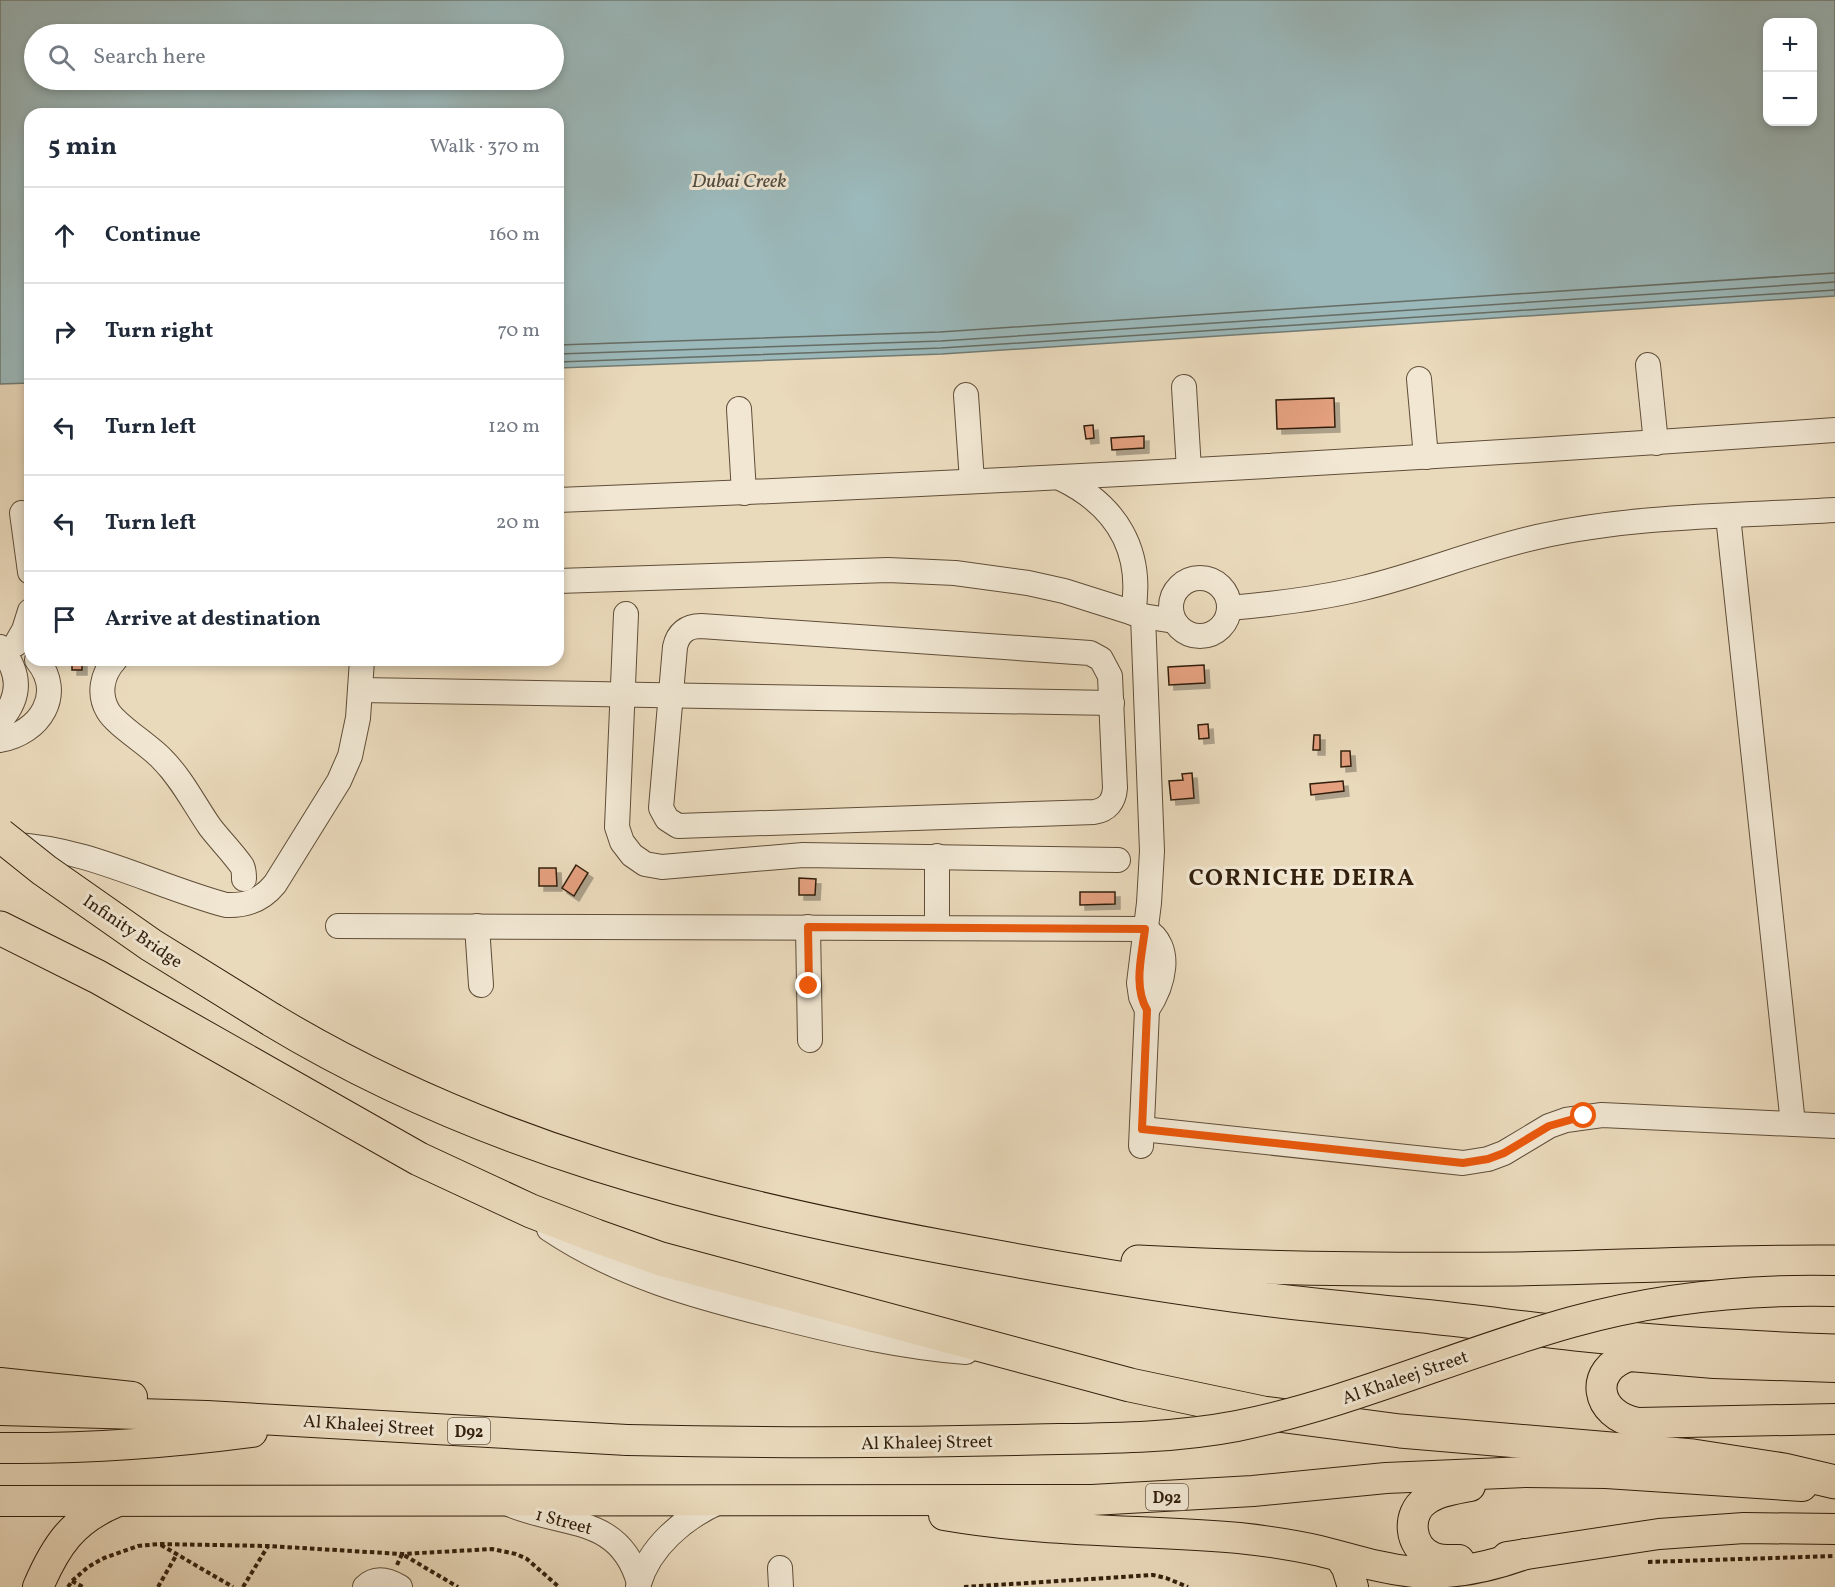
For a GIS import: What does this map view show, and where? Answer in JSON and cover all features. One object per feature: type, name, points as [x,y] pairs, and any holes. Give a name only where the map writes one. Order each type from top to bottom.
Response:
[{"type":"highway","name":"Infinity Bridge","points":[[0,835],[44,870],[151,945],[322,1051],[438,1106],[552,1151],[669,1187],[868,1233],[938,1246]]},
{"type":"highway","points":[[0,928],[98,977],[409,1153],[504,1199],[596,1236],[727,1278],[1141,1387],[1263,1413],[1400,1431],[1693,1456],[1784,1470],[1835,1482]]},
{"type":"highway","points":[[938,1246],[1100,1260],[1280,1267],[1516,1269],[1835,1262]]},
{"type":"highway","points":[[938,1246],[1179,1287],[1337,1308],[1650,1341],[1835,1351]]},
{"type":"main road","name":"Al Khaleej Street","points":[[0,1410],[207,1416],[627,1440],[850,1443],[1124,1438],[1197,1432],[1306,1409],[1529,1335],[1617,1310],[1707,1295],[1775,1291],[1835,1291]]},
{"type":"main road","points":[[1835,1367],[1714,1363],[1630,1356],[1622,1358],[1608,1369],[1602,1386],[1606,1404],[1611,1412],[1619,1418],[1638,1423],[1835,1419]]},
{"type":"main road","points":[[0,1383],[113,1394],[207,1416]]},
{"type":"main road","points":[[0,1448],[88,1448],[152,1444],[258,1431],[311,1421]]},
{"type":"main road","points":[[1526,1472],[1436,1494],[1428,1498],[1416,1512],[1412,1529],[1418,1546],[1431,1557],[1440,1560],[1475,1560],[1617,1539],[1701,1530],[1835,1529]]},
{"type":"main road","name":"D92","points":[[498,1500],[1092,1500],[1172,1497],[1386,1478],[1526,1472],[1627,1474],[1835,1488]]},
{"type":"main road","points":[[0,1501],[498,1500]]},
{"type":"main road","points":[[875,1500],[924,1512],[1007,1524],[1238,1538],[1293,1545],[1392,1569],[1437,1572],[1482,1567],[1526,1554]]},
{"type":"main road","points":[[38,1587],[53,1553],[75,1527],[102,1508],[117,1501]]},
{"type":"main road","points":[[1340,1557],[1347,1568],[1353,1587]]},
{"type":"street","points":[[1648,365],[1656,442]]},
{"type":"street","points":[[1419,379],[1426,457]]},
{"type":"street","points":[[1184,387],[1189,470]]},
{"type":"street","points":[[966,395],[972,481]]},
{"type":"street","points":[[739,409],[744,493]]},
{"type":"street","points":[[564,500],[744,493],[1426,457],[1835,430]]},
{"type":"street","points":[[1060,477],[1095,499],[1110,513],[1121,531],[1133,561],[1152,851],[1149,903],[1139,983],[1141,997],[1147,1010],[1141,1137],[1463,1163],[1488,1159],[1504,1153],[1549,1126],[1584,1116],[1835,1126]]},
{"type":"street","points":[[1229,608],[1297,601],[1364,588],[1502,546],[1576,530],[1652,519],[1835,510]]},
{"type":"street","points":[[17,513],[24,545]]},
{"type":"street","points":[[1728,516],[1792,1124]]},
{"type":"street","points":[[564,581],[858,571],[919,570],[956,573],[1028,583],[1064,591],[1138,614],[1173,621],[1186,633],[1202,637],[1218,630],[1228,616],[1228,599],[1218,584],[1202,578],[1184,582],[1173,595],[1171,612],[1173,621]]},
{"type":"street","points":[[626,614],[617,827],[626,849],[645,864],[670,867],[803,855],[1118,860]]},
{"type":"street","points":[[689,627],[1084,651],[1096,655],[1108,670],[1112,703],[1114,794],[1109,805],[1099,811],[685,826],[672,823],[662,808],[677,641],[689,627]]},
{"type":"street","points":[[0,721],[13,704],[17,684],[12,664],[11,646],[24,630]]},
{"type":"street","points":[[0,740],[15,737],[30,729],[41,716],[48,700],[48,682],[42,666]]},
{"type":"street","points":[[111,666],[103,682],[104,702],[108,711],[114,719],[157,754],[176,775],[209,826],[244,868],[244,879]]},
{"type":"street","points":[[0,845],[64,852],[226,905],[254,901],[275,884],[339,781],[355,737],[362,666]]},
{"type":"street","points":[[360,690],[1112,703]]},
{"type":"street","points":[[937,856],[937,927]]},
{"type":"street","points":[[338,926],[1145,929]]},
{"type":"street","points":[[477,926],[481,985]]},
{"type":"street","points":[[808,927],[810,1040]]},
{"type":"street","name":"1 Street","points":[[498,1500],[538,1514],[579,1524],[610,1537],[625,1552],[631,1562],[638,1585]]},
{"type":"street","name":"1 Street","points":[[638,1585],[655,1553],[666,1539],[692,1516],[722,1500]]},
{"type":"street","points":[[365,1587],[369,1582],[384,1580],[400,1587]]},
{"type":"path","points":[[159,1544],[233,1587]]},
{"type":"path","points":[[68,1587],[72,1581],[104,1558],[138,1546],[159,1544],[268,1546],[402,1554],[504,1550],[526,1559],[559,1587]]},
{"type":"path","points":[[243,1587],[268,1546]]},
{"type":"path","points":[[158,1587],[177,1554]]},
{"type":"path","points":[[1646,1562],[1835,1556]]},
{"type":"path","points":[[964,1587],[1153,1575],[1188,1587]]},
{"type":"path","points":[[72,1581],[83,1587]]},
{"type":"water","name":"Dubai Creek","points":[[0,0],[1835,0],[1835,296],[942,354],[564,368],[564,108],[24,108],[24,383],[0,384]]},
{"type":"building","points":[[1334,398],[1335,427],[1277,429],[1276,400]]},
{"type":"building","points":[[1093,425],[1094,438],[1086,439],[1084,426]]},
{"type":"building","points":[[1144,436],[1144,448],[1112,450],[1111,438]]},
{"type":"building","points":[[1204,665],[1205,683],[1169,685],[1168,667]]},
{"type":"building","points":[[72,666],[82,666],[82,670],[72,670]]},
{"type":"building","points":[[1208,724],[1209,738],[1199,739],[1198,725]]},
{"type":"building","points":[[1314,735],[1320,735],[1320,750],[1313,750]]},
{"type":"building","points":[[1341,751],[1350,751],[1351,766],[1341,767]]},
{"type":"building","points":[[1192,773],[1194,798],[1171,800],[1169,781],[1183,780],[1182,774]]},
{"type":"building","points":[[1343,781],[1344,791],[1311,795],[1310,784]]},
{"type":"building","points":[[576,865],[588,873],[574,896],[562,888]]},
{"type":"building","points":[[539,868],[556,868],[557,886],[539,886]]},
{"type":"building","points":[[799,878],[816,879],[815,895],[799,895]]},
{"type":"building","points":[[1080,892],[1115,892],[1115,904],[1080,905]]},
{"type":"district","name":"CORNICHE DEIRA","points":[[1302,877]]},
{"type":"route","points":[[809,986],[808,927],[1145,929],[1139,983],[1143,1004],[1147,1010],[1142,1129],[1463,1163],[1488,1159],[1504,1153],[1549,1126],[1584,1116]]}]
